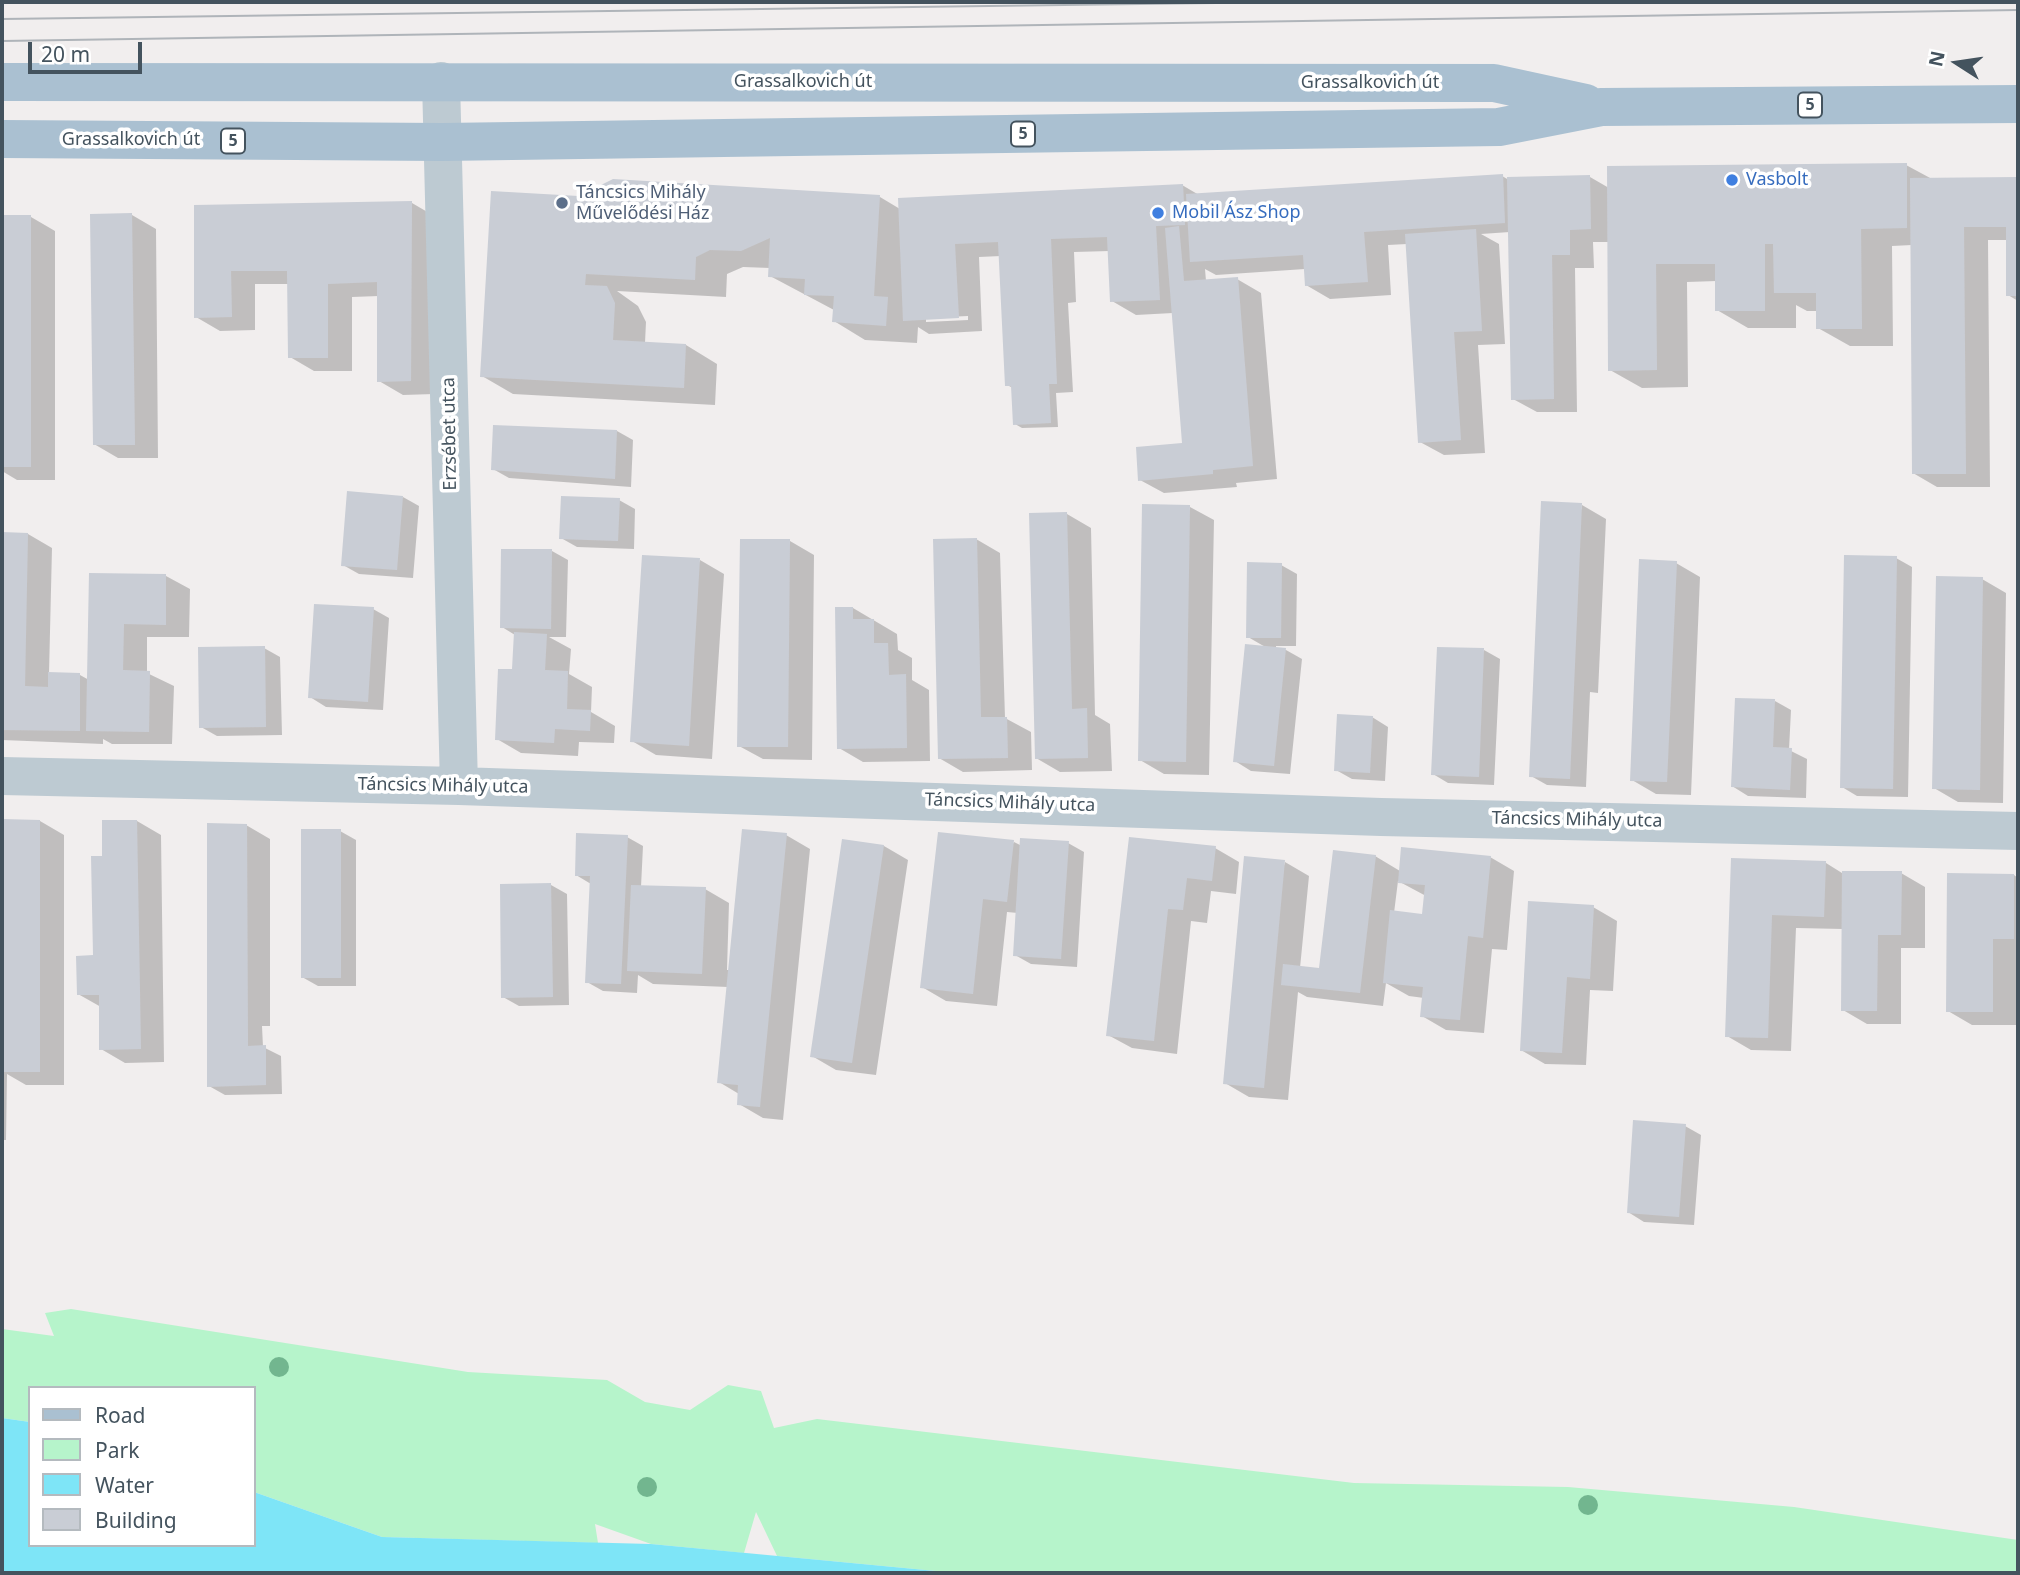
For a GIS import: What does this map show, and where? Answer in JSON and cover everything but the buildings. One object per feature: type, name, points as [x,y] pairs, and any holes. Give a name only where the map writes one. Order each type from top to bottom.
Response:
[{"type":"main road","name":"Grassalkovich út","points":[[2,82],[1494,83],[1601,107]]},
{"type":"main road","name":"Grassalkovich út","points":[[2,139],[442,142],[1499,127],[1601,107],[2018,104]]},
{"type":"street","name":"Erzsébet utca","points":[[441,81],[458,786]]},
{"type":"street","name":"Táncsics Mihály utca","points":[[2,776],[458,786],[1381,817],[2018,831]]},
{"type":"green space","points":[[71,1309],[468,1372],[607,1380],[645,1402],[690,1410],[728,1385],[761,1391],[774,1428],[817,1419],[1354,1483],[1568,1487],[1794,1507],[2018,1540],[2018,1573],[957,1573],[777,1556],[756,1512],[744,1553],[651,1544],[595,1524],[598,1543],[382,1537],[256,1493],[256,1386],[28,1386],[28,1422],[2,1418],[2,1329],[54,1336],[45,1313]]},
{"type":"water","points":[[2,1418],[28,1422],[28,1547],[256,1547],[256,1493],[382,1537],[651,1544],[957,1573],[2,1573]]},
{"type":"tram line","points":[[2,19],[1292,2]]},
{"type":"tram line","points":[[2,41],[2018,10]]},
{"type":"place","name":"Vasbolt","points":[[1732,180]]},
{"type":"place","name":"Táncsics Mihály Művelődési Ház","points":[[562,203]]},
{"type":"place","name":"Mobil Ász Shop","points":[[1158,213]]}]
